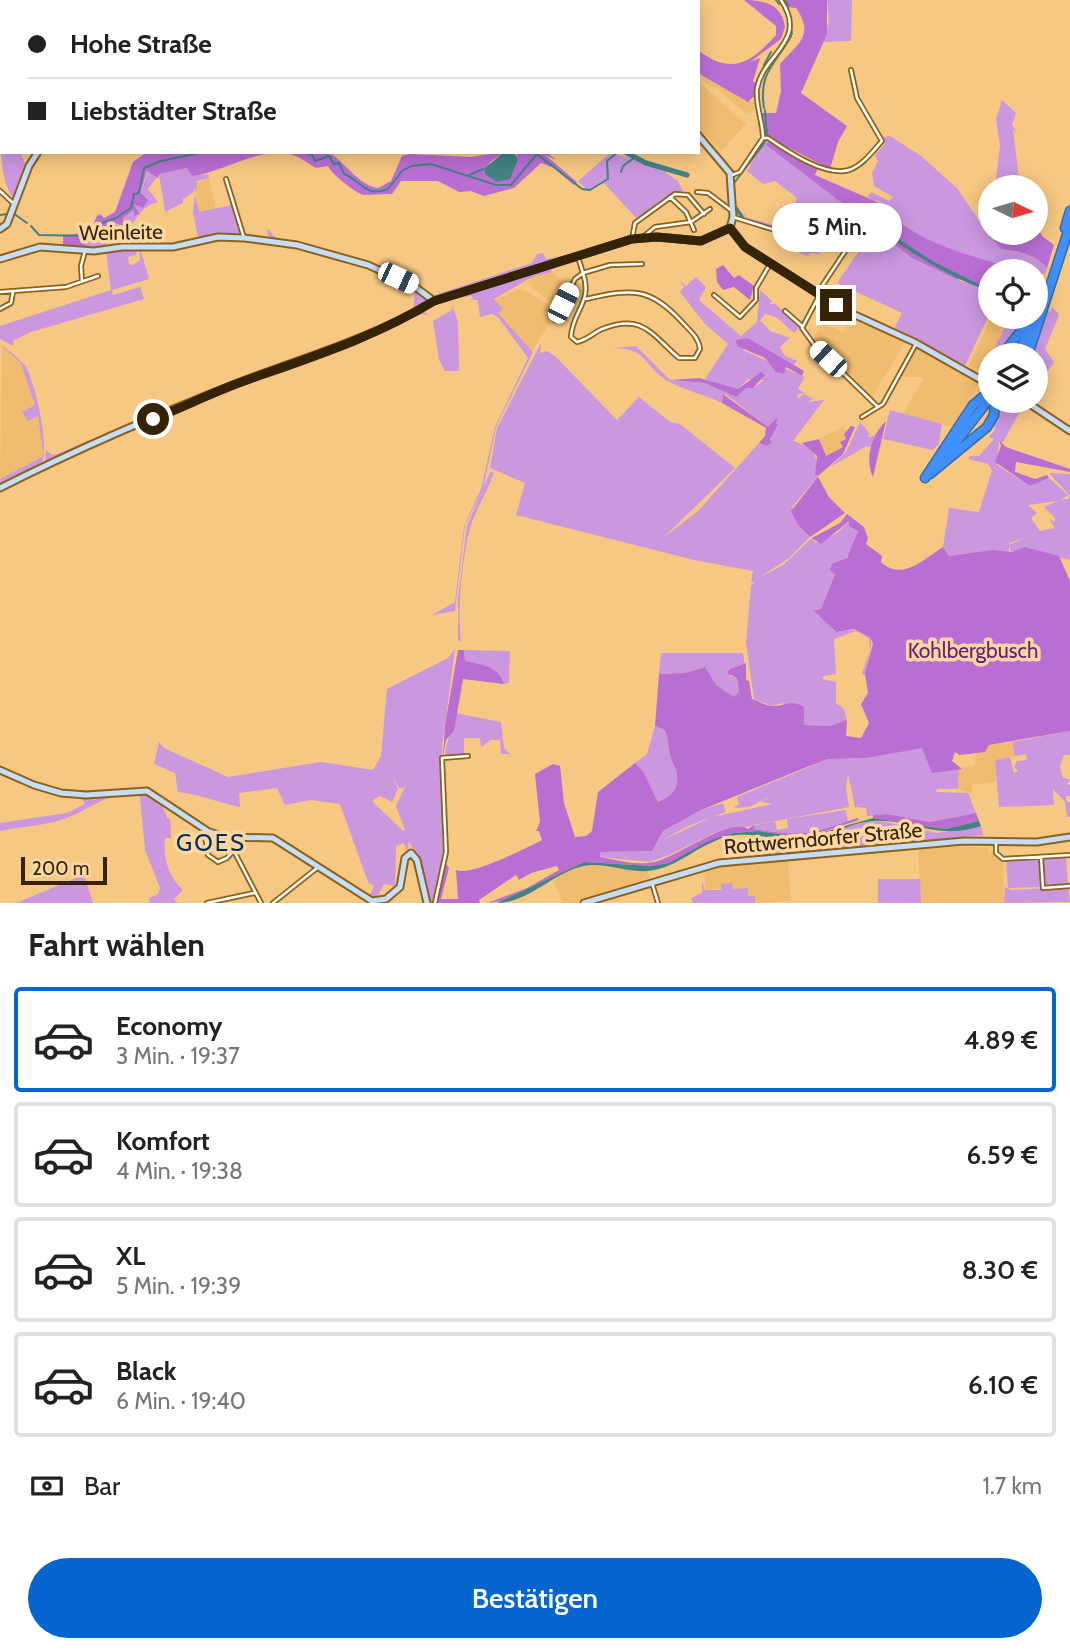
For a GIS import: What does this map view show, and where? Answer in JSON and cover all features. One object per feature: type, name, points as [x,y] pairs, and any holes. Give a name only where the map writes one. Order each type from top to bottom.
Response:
[{"type":"highway","points":[[1050,281],[1070,211]]},
{"type":"highway","points":[[1048,286],[1070,225]]},
{"type":"highway","points":[[1012,343],[1023,329]]},
{"type":"highway","points":[[991,396],[994,415],[987,427],[925,478],[991,396]]},
{"type":"main road","points":[[700,137],[724,162],[731,175],[733,213],[730,228],[739,242],[845,310],[916,343],[978,378]]},
{"type":"main road","points":[[0,229],[7,224],[29,166],[37,154]]},
{"type":"main road","points":[[0,488],[83,446],[244,381],[342,347],[408,317],[434,301],[632,239],[643,237],[701,241],[730,228]]},
{"type":"main road","name":"Weinleite","points":[[0,259],[44,246],[85,251],[173,247],[207,238],[244,238],[297,245],[368,265],[414,286],[434,301]]},
{"type":"main road","points":[[1043,413],[1070,431]]},
{"type":"main road","points":[[0,770],[61,793],[86,795],[147,791],[159,796],[204,829],[227,837],[273,838],[366,899],[377,901],[393,895],[400,887],[408,854],[414,854],[427,903]]},
{"type":"main road","name":"Rottwerndorfer Straße","points":[[584,903],[729,862],[961,841],[1037,842],[1070,837]]},
{"type":"street","points":[[731,175],[739,173],[763,138],[758,85],[789,34],[789,17],[781,0]]},
{"type":"street","points":[[763,138],[835,171],[849,170],[862,162],[882,141],[857,98],[851,70]]},
{"type":"street","points":[[226,179],[244,238]]},
{"type":"street","points":[[0,191],[14,204]]},
{"type":"street","points":[[632,239],[635,223],[649,216],[679,192],[685,193],[704,214]]},
{"type":"street","points":[[697,192],[708,193],[733,213],[778,231]]},
{"type":"street","points":[[670,197],[682,207],[694,230]]},
{"type":"street","points":[[643,237],[656,227],[691,222],[710,209]]},
{"type":"street","points":[[802,326],[850,244]]},
{"type":"street","points":[[82,281],[81,266],[85,251]]},
{"type":"street","points":[[578,257],[586,299],[571,331],[574,341],[582,341],[604,328],[632,323],[651,330],[681,359],[690,360],[698,354],[697,339],[654,297],[617,292],[586,299]]},
{"type":"street","points":[[555,320],[573,284],[583,273],[610,265],[642,264]]},
{"type":"street","points":[[714,295],[740,317],[756,300],[756,288],[770,264]]},
{"type":"street","points":[[0,292],[63,288],[97,276]]},
{"type":"street","points":[[0,309],[11,303],[13,292]]},
{"type":"street","points":[[785,312],[802,326],[815,346],[877,406]]},
{"type":"street","points":[[862,418],[884,402],[916,343]]},
{"type":"street","points":[[435,903],[446,852],[442,758],[468,756]]},
{"type":"street","points":[[204,829],[204,841],[211,860],[223,861],[245,837]]},
{"type":"street","points":[[996,842],[996,853],[1000,859],[1070,855]]},
{"type":"street","points":[[234,851],[261,903]]},
{"type":"street","points":[[1041,857],[1042,888],[1070,886]]},
{"type":"street","points":[[273,903],[317,868]]},
{"type":"street","points":[[651,882],[658,903]]},
{"type":"street","points":[[207,903],[254,893]]},
{"type":"shaded area","points":[[827,0],[852,0],[851,41],[823,42],[829,21]]},
{"type":"shaded area","points":[[702,75],[757,104],[752,112],[745,113],[719,90],[700,79]]},
{"type":"shaded area","points":[[700,83],[746,124],[721,151],[700,129]]},
{"type":"shaded area","points":[[1002,100],[1016,113],[1012,125],[1018,134],[1013,129],[1019,175],[996,175],[1000,146],[996,119]]},
{"type":"shaded area","points":[[890,136],[921,156],[958,189],[978,219],[978,245],[998,245],[1001,249],[1020,252],[1037,259],[978,260],[937,244],[904,226],[884,205],[868,196],[871,192],[889,201],[893,197],[874,186],[872,173],[878,161],[875,155],[885,144],[884,137]]},
{"type":"shaded area","points":[[766,138],[770,140],[766,145],[851,210],[853,217],[840,217],[814,238],[772,228],[750,220],[743,215],[738,209],[748,218],[792,230],[790,214],[797,198],[775,181],[763,184],[747,171]]},
{"type":"shaded area","points":[[1,154],[21,154],[27,167],[14,199],[9,192],[3,173]]},
{"type":"shaded area","points":[[609,154],[614,154],[669,167],[666,173],[678,181],[683,191],[671,195],[639,221],[603,182],[588,191],[578,181]]},
{"type":"shaded area","points":[[187,168],[193,176],[208,174],[209,178],[197,181],[196,192],[194,188],[194,192],[183,199],[183,203],[165,212],[159,174]]},
{"type":"shaded area","points":[[148,171],[157,177],[148,189],[158,202],[143,210],[128,231],[117,227],[118,236],[106,239],[106,248],[84,250],[86,239],[92,238],[110,222],[123,227],[128,225],[123,218],[134,210],[136,216],[139,214],[133,205],[143,196],[140,192]]},
{"type":"shaded area","points":[[209,178],[216,211],[199,212],[195,184]]},
{"type":"shaded area","points":[[195,194],[199,212],[232,205],[241,235],[198,237],[193,213]]},
{"type":"shaded area","points":[[860,219],[912,258],[958,280],[978,286],[978,329],[982,329],[964,368],[894,329],[902,313],[837,283],[859,251],[835,236],[819,254],[811,253],[807,256],[783,245],[790,233],[818,239],[837,222]]},
{"type":"shaded area","points":[[267,228],[276,238],[370,262],[434,295],[532,263],[537,254],[543,253],[546,259],[583,252],[436,298],[368,264],[269,240]]},
{"type":"shaded area","points":[[137,249],[136,255],[128,257],[129,264],[133,265],[140,260],[139,249],[145,249],[141,251],[149,279],[112,290],[113,295],[140,287],[144,299],[31,332],[14,340],[13,346],[0,339],[0,326],[111,290],[106,252]]},
{"type":"shaded area","points":[[325,254],[368,266],[399,278],[423,292],[430,300],[406,316],[341,346],[243,379],[45,461],[46,450],[52,455],[57,454],[228,382],[339,344],[413,309],[415,293],[412,287],[368,267]]},
{"type":"shaded area","points":[[572,260],[551,270],[552,272],[532,277],[494,299],[503,309],[498,313],[533,352],[496,427],[483,489],[465,525],[455,611],[432,615],[455,602],[464,526],[481,489],[495,427],[528,358],[498,317],[492,314],[480,317],[478,300],[473,300],[472,296],[452,299]]},
{"type":"shaded area","points":[[552,272],[568,286],[557,309],[527,282],[532,277]]},
{"type":"shaded area","points":[[696,277],[706,287],[699,300],[741,336],[757,322],[760,290],[772,301],[770,304],[775,304],[800,326],[794,333],[776,317],[765,314],[760,320],[770,331],[790,338],[780,347],[785,356],[797,361],[794,365],[748,338],[743,350],[802,376],[804,378],[798,389],[805,393],[798,394],[797,399],[804,394],[813,399],[807,402],[824,400],[793,441],[809,448],[816,460],[815,473],[818,477],[792,507],[798,525],[810,537],[789,558],[757,579],[783,565],[812,538],[816,543],[837,533],[849,521],[858,529],[852,550],[835,573],[821,609],[814,609],[835,632],[852,630],[862,631],[869,635],[871,640],[871,647],[865,677],[862,673],[870,650],[869,638],[856,631],[834,639],[836,674],[823,676],[823,679],[836,682],[836,703],[844,709],[847,720],[830,726],[804,725],[803,717],[782,703],[772,706],[754,699],[746,642],[751,586],[756,581],[751,583],[753,571],[694,560],[516,515],[525,483],[490,468],[497,428],[541,343],[540,353],[547,351],[555,356],[617,420],[639,397],[670,422],[680,424],[735,468],[663,538],[698,511],[759,443],[767,446],[772,442],[770,439],[778,426],[776,422],[769,428],[727,395],[723,394],[722,403],[683,388],[661,376],[633,351],[612,348],[636,346],[670,380],[705,383],[736,397],[746,387],[753,388],[764,380],[748,379],[738,389],[724,388],[705,379],[728,344],[705,324],[680,292],[684,287],[680,280],[686,286]]},
{"type":"shaded area","points":[[522,288],[557,311],[532,351],[497,312],[502,309],[495,300]]},
{"type":"shaded area","points":[[452,305],[458,322],[459,371],[445,371],[439,360],[433,321],[452,310]]},
{"type":"shaded area","points":[[1052,307],[1059,314],[1048,343],[1034,343],[1039,329],[1048,329],[1048,310],[1050,312]]},
{"type":"shaded area","points":[[422,310],[428,315],[420,314],[354,346],[244,384],[120,435],[244,382],[379,332]]},
{"type":"shaded area","points":[[851,315],[907,340],[871,399],[811,340],[823,323],[843,332]]},
{"type":"shaded area","points":[[986,329],[1004,329],[997,343],[979,343]]},
{"type":"shaded area","points":[[1004,329],[1019,329],[1009,343],[997,343]]},
{"type":"shaded area","points":[[0,345],[27,368],[38,402],[44,454],[42,464],[0,484],[0,479],[42,457],[43,452],[38,416],[28,421],[22,412],[35,405],[21,363]]},
{"type":"shaded area","points":[[978,345],[978,370],[974,369],[973,372],[969,365]]},
{"type":"shaded area","points":[[2,347],[21,363],[35,405],[23,411],[38,416],[43,452],[42,457],[0,479]]},
{"type":"shaded area","points":[[917,347],[978,385],[953,427],[903,414],[924,377],[899,377]]},
{"type":"shaded area","points":[[1048,353],[1054,362],[1048,371]]},
{"type":"shaded area","points":[[890,410],[942,424],[939,444],[933,450],[883,439]]},
{"type":"shaded area","points":[[996,413],[1019,413],[1003,442],[999,441],[997,465],[1030,486],[1049,478],[1068,495],[1060,501],[1069,498],[1069,495],[1049,473],[1070,474],[1070,560],[1022,549],[1011,552],[1009,545],[1009,552],[992,550],[949,556],[943,547],[949,508],[979,512],[992,470],[988,464],[968,459],[970,456],[979,456],[994,439],[989,437],[996,428],[993,426]],"holes":[[[1058,501],[1044,507],[1055,518],[1055,522],[1049,519],[1055,528],[1040,531],[1031,518],[1037,513],[1028,505]]]},
{"type":"shaded area","points":[[860,422],[869,433],[868,438],[875,435],[871,447],[867,446],[830,467],[846,452]]},
{"type":"shaded area","points":[[844,427],[847,437],[841,442],[843,447],[825,456],[819,439]]},
{"type":"shaded area","points":[[120,435],[91,448],[65,459],[85,449]]},
{"type":"shaded area","points":[[65,459],[0,493],[0,490]]},
{"type":"shaded area","points":[[490,472],[494,473],[472,521],[465,554],[460,600],[461,642],[458,640],[458,598],[467,526]]},
{"type":"shaded area","points":[[455,649],[442,747],[445,857],[434,903],[428,903],[418,859],[409,841],[407,851],[404,843],[396,846],[395,886],[384,884],[376,899],[364,897],[370,895],[374,886],[368,882],[340,804],[311,800],[285,805],[277,788],[239,793],[240,807],[178,792],[175,773],[154,764],[159,742],[164,748],[228,777],[321,762],[373,770],[381,756],[387,689],[448,658]],"holes":[[[392,775],[399,788],[406,784],[396,806],[405,830],[403,831],[372,801],[380,796],[392,802],[398,789]]]},
{"type":"shaded area","points":[[464,650],[510,651],[509,683],[504,684],[498,675],[488,668],[465,661]]},
{"type":"shaded area","points":[[661,653],[743,653],[747,681],[743,664],[730,669],[730,676],[737,678],[739,692],[734,698],[716,685],[704,667],[685,673],[659,674]]},
{"type":"shaded area","points":[[455,713],[501,722],[504,748],[510,754],[501,754],[500,740],[491,740],[481,747],[480,738],[464,738],[464,756],[445,757]]},
{"type":"shaded area","points":[[655,726],[665,730],[677,776],[676,787],[670,795],[658,802],[643,771],[635,763],[647,754]]},
{"type":"shaded area","points":[[1070,731],[1070,755],[1064,755],[1060,767],[1063,778],[1070,779],[1067,784],[1070,785],[1070,796],[1066,796],[1066,801],[1070,802],[1070,817],[1067,817],[1065,802],[1053,789],[1054,805],[999,807],[995,760],[1010,757],[1014,773],[1018,771],[1014,767],[1017,761],[1027,760],[1026,754],[1015,756],[1012,742]]},
{"type":"shaded area","points":[[1012,742],[1015,756],[995,760],[996,782],[972,785],[972,793],[958,789],[959,768],[975,765],[976,752],[985,752],[989,745]]},
{"type":"shaded area","points":[[922,747],[932,772],[959,768],[958,789],[937,789],[936,792],[968,793],[976,813],[930,822],[887,814],[867,816],[866,808],[855,807],[848,774],[846,788],[849,807],[714,833],[649,862],[600,857],[600,852],[652,851],[663,831],[701,810],[723,803],[726,812],[713,817],[773,804],[761,802],[771,796],[749,807],[734,808],[739,804],[737,797],[828,759],[867,758]],"holes":[[[710,818],[661,841],[688,826]]]},
{"type":"shaded area","points":[[0,771],[33,786],[95,797],[93,801],[100,796],[132,793],[149,795],[156,799],[170,819],[171,838],[165,838],[165,852],[170,872],[183,890],[174,899],[177,903],[150,903],[149,898],[158,894],[160,888],[145,850],[140,797],[132,794],[114,796],[61,820],[0,831],[0,823],[67,813],[85,804],[82,799],[44,792]]},
{"type":"shaded area","points":[[846,810],[848,822],[825,831],[790,833],[754,829],[754,825],[775,821],[777,830],[788,828],[787,819]]},
{"type":"shaded area","points":[[881,821],[937,833],[981,826],[983,835],[752,858],[755,840],[750,839],[749,834],[797,840],[865,822]]},
{"type":"shaded area","points":[[997,847],[1003,858],[1004,903],[921,903],[918,848],[988,848],[989,855]]},
{"type":"shaded area","points":[[1066,857],[1068,885],[1043,885],[1042,858]]},
{"type":"shaded area","points":[[1040,858],[1041,887],[1008,888],[1006,861]]},
{"type":"shaded area","points":[[788,861],[791,901],[749,903],[719,888],[706,890],[704,869]]},
{"type":"shaded area","points":[[600,864],[648,871],[650,878],[642,880],[642,883],[577,903],[563,903],[553,880],[572,869]]},
{"type":"shaded area","points":[[84,875],[93,903],[16,903],[81,876]]},
{"type":"shaded area","points":[[878,879],[920,879],[921,903],[878,903]]},
{"type":"shaded area","points":[[702,881],[705,890],[721,890],[721,884],[732,883],[733,889],[748,888],[748,896],[755,896],[755,903],[693,903],[691,898],[702,893]]},
{"type":"shaded area","points":[[1005,887],[1011,890],[1068,887],[1070,902],[1004,903]]},
{"type":"green space","points":[[744,0],[765,2],[776,8],[785,27],[781,39],[750,62],[760,58],[753,81],[758,85],[757,98],[753,97],[748,102],[700,74],[700,51],[721,63],[740,63],[758,53],[776,35],[776,26]]},
{"type":"green space","points":[[782,0],[827,0],[827,34],[801,93],[847,126],[838,142],[830,169],[764,135],[762,113],[776,113],[781,91],[780,64],[798,45],[804,32],[802,17],[796,8],[786,7]]},
{"type":"green space","points":[[770,140],[819,166],[815,175],[891,208],[889,214],[919,235],[983,259],[978,259],[978,284],[912,249],[867,216],[863,214],[853,217],[851,210],[766,145]]},
{"type":"green space","points":[[144,154],[267,154],[192,176],[187,168],[159,174],[158,178],[147,171],[140,192],[148,200],[143,208],[134,204],[139,214],[134,216],[134,210],[123,218],[127,227],[110,222],[105,231],[97,233],[97,238],[86,239],[84,250],[63,244],[63,235],[89,233],[97,216],[100,214],[104,218],[115,212],[133,162]]},
{"type":"green space","points":[[286,154],[331,154],[364,183],[378,188],[391,181],[402,156],[409,154],[471,157],[501,154],[489,163],[497,182],[516,154],[548,154],[556,160],[545,155],[577,182],[574,185],[554,168],[541,163],[514,188],[484,196],[471,191],[459,192],[438,181],[401,181],[392,194],[363,195],[344,183],[328,166],[316,168]]},
{"type":"green space","points":[[868,218],[885,233],[960,278],[958,280],[912,258],[860,219]]},
{"type":"green space","points":[[1048,240],[1054,245],[1048,265],[1048,259],[1036,259],[1020,252],[1001,249],[998,245],[1048,245]]},
{"type":"green space","points":[[723,265],[734,278],[739,275],[754,286],[750,300],[734,287],[723,290],[717,282],[716,269]]},
{"type":"green space","points":[[748,338],[804,371],[802,376],[786,367],[784,374],[776,372],[765,358],[737,346],[736,340]]},
{"type":"green space","points":[[761,372],[765,375],[753,388],[746,388],[736,397],[705,383],[670,380],[699,378],[738,389]]},
{"type":"green space","points":[[723,394],[768,427],[778,417],[778,425],[770,439],[772,442],[767,446],[759,443],[765,436],[766,428],[722,403]]},
{"type":"green space","points":[[886,421],[873,477],[869,455],[873,440]]},
{"type":"green space","points":[[851,426],[855,427],[843,454],[818,476],[815,474],[817,456],[802,443],[819,439],[826,456],[843,447],[840,442],[846,439],[844,434]]},
{"type":"green space","points":[[999,440],[1006,447],[1070,469],[1070,472],[1016,462],[1015,472],[1035,479],[1047,475],[1049,478],[1030,486],[995,462],[1001,446]]},
{"type":"green space","points":[[818,477],[829,497],[845,513],[810,537],[798,525],[791,511]]},
{"type":"green space","name":"Kohlbergbusch","points":[[847,514],[864,527],[868,538],[866,544],[882,556],[881,562],[897,570],[921,562],[943,547],[949,556],[992,550],[1012,552],[1025,547],[1059,556],[1070,581],[1070,731],[989,745],[985,752],[960,755],[955,752],[952,761],[962,769],[932,773],[922,748],[867,758],[828,759],[701,810],[663,831],[652,851],[600,852],[600,857],[627,862],[654,862],[728,829],[748,829],[754,825],[754,829],[797,834],[828,828],[857,818],[859,820],[803,838],[759,831],[732,833],[669,863],[653,866],[584,862],[501,901],[487,903],[527,888],[559,870],[557,866],[531,873],[519,880],[516,875],[479,900],[480,903],[436,903],[446,864],[449,868],[441,899],[458,899],[456,870],[473,870],[485,866],[542,840],[539,831],[536,831],[540,822],[535,774],[553,764],[560,766],[564,803],[575,837],[586,836],[592,831],[598,792],[635,763],[643,771],[658,802],[670,795],[676,787],[676,770],[665,730],[655,726],[659,674],[685,673],[705,667],[716,685],[734,697],[739,692],[737,678],[727,673],[730,669],[746,663],[746,680],[749,681],[752,699],[769,706],[793,703],[804,707],[804,725],[830,726],[847,720],[846,736],[861,738],[869,723],[861,704],[868,693],[865,673],[873,644],[870,637],[854,629],[836,632],[813,610],[821,609],[835,574],[830,570],[832,564],[847,558],[858,531],[849,526],[849,521],[821,544],[812,538],[840,523]]},
{"type":"green space","points":[[458,650],[464,650],[465,661],[494,670],[504,684],[463,679],[454,731],[446,740],[443,757],[445,725]]},
{"type":"green space","points":[[976,813],[979,821],[945,829],[873,818],[873,815],[887,814],[930,822]]},
{"type":"water","points":[[502,154],[515,154],[518,160],[510,179],[497,182],[486,175],[484,169]]},
{"type":"water","points":[[737,206],[746,220],[814,238],[840,217],[869,215],[886,231],[934,262],[978,284],[978,287],[921,258],[868,218],[837,222],[822,237],[808,239],[744,221],[736,212]]},
{"type":"water","points":[[873,818],[945,829],[979,821],[981,826],[948,831],[881,821],[858,824],[805,840],[735,835],[705,845],[659,869],[640,871],[592,865],[573,869],[519,898],[497,903],[584,862],[652,866],[669,863],[709,841],[733,833],[759,831],[803,838]]},
{"type":"waterway","points":[[776,0],[779,4],[784,0],[787,3],[792,34]]},
{"type":"waterway","points":[[764,108],[766,77],[791,36]]},
{"type":"waterway","points":[[764,65],[771,52]]},
{"type":"waterway","points":[[765,110],[767,136]]},
{"type":"waterway","points":[[744,170],[765,142]]},
{"type":"waterway","points":[[31,226],[39,235],[94,236],[99,224],[116,218],[131,208],[134,194],[139,193],[144,168],[161,161],[194,154]]},
{"type":"waterway","points":[[309,154],[315,161],[329,156],[334,164],[339,163],[344,174],[364,188],[374,191],[388,189],[402,171],[411,166],[431,164],[496,185],[511,185],[537,154]]},
{"type":"waterway","points":[[537,154],[582,189],[590,190],[608,179],[607,161],[616,154]]},
{"type":"waterway","points":[[629,154],[646,163],[687,175]]},
{"type":"waterway","points":[[621,172],[623,166],[634,158]]},
{"type":"waterway","points":[[469,175],[483,169]]},
{"type":"waterway","points":[[735,182],[743,171]]},
{"type":"waterway","points":[[13,213],[27,223]]},
{"type":"waterway","points":[[0,215],[8,214]]},
{"type":"district","name":"GOES","points":[[211,842]]},
{"type":"route","points":[[153,419],[244,381],[342,347],[408,317],[434,301],[643,237],[701,241],[724,228],[730,228],[745,247],[836,305]]}]
